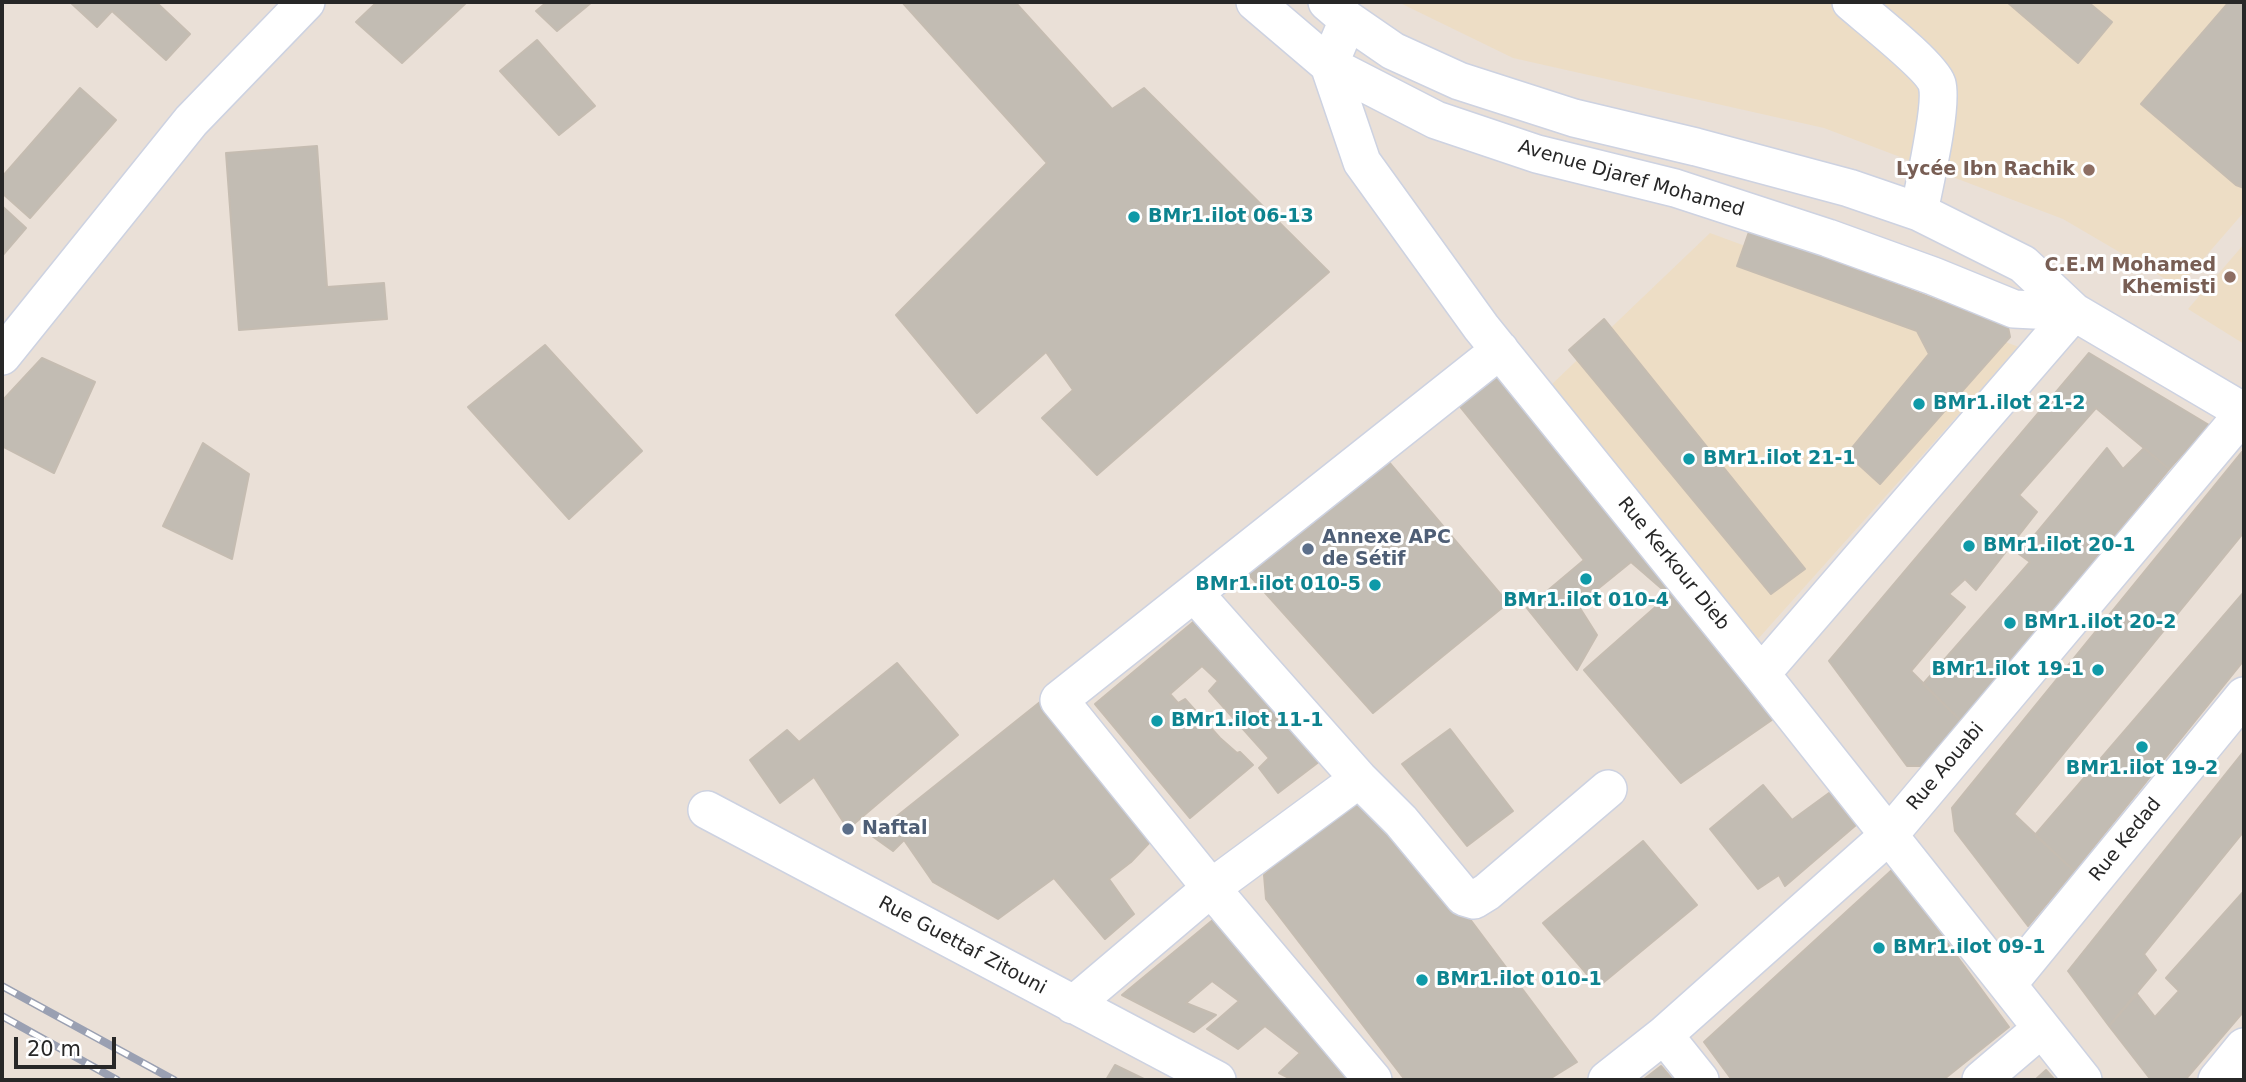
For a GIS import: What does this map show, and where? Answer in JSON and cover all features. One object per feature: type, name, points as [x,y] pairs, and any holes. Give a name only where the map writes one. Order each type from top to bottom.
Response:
[{"type":"street","points":[[2,356],[191,121],[306,2]]},
{"type":"street","name":"Avenue Djaref Mohamed","points":[[1255,2],[1329,65],[1436,120],[1537,154],[1675,188],[1855,247],[2014,309],[2074,312]]},
{"type":"street","points":[[1851,2],[1921,64],[1937,82],[1938,103],[1919,212]]},
{"type":"street","points":[[1329,65],[1338,11],[1392,51],[1459,81],[1574,118],[1849,188],[1919,212],[2023,264],[2074,312],[2244,413]]},
{"type":"street","name":"Rue Kerkour Dieb","points":[[1329,65],[1362,162],[1500,350],[2083,1080]]},
{"type":"street","points":[[1761,674],[2074,312]]},
{"type":"street","points":[[1373,1080],[1211,888],[1059,700],[1500,350]]},
{"type":"street","name":"Rue Aouabi","points":[[1607,1080],[1664,1035],[1889,835],[2244,413]]},
{"type":"street","points":[[1194,593],[1359,779],[1401,821],[1464,897],[1474,900],[1487,892],[1608,789]]},
{"type":"street","name":"Rue Kedad","points":[[2008,984],[2244,696]]},
{"type":"street","points":[[1073,1005],[1211,888],[1359,779]]},
{"type":"street","name":"Rue Guettaf Zitouni","points":[[707,810],[1217,1080]]},
{"type":"street","points":[[1981,1080],[2041,1029]]},
{"type":"street","points":[[1664,1035],[1700,1080]]},
{"type":"street","points":[[2217,1080],[2244,1047]]},
{"type":"shaded area","name":"Lycée Ibn Rachik","points":[[1398,2],[2244,2],[2244,212],[2179,287],[2063,219],[1824,128],[1513,58]]},
{"type":"shaded area","points":[[1710,233],[2019,347],[1758,639],[1550,386]]},
{"type":"shaded area","name":"C.E.M Mohamed Khemisti","points":[[2244,244],[2244,344],[2188,309]]},
{"type":"building","points":[[70,2],[156,2],[190,34],[166,60],[112,11],[97,27]]},
{"type":"building","points":[[377,2],[467,2],[402,63],[356,22]]},
{"type":"building","points":[[547,2],[592,2],[557,31],[536,11]]},
{"type":"building","name":"BMr1.ilot 06-13","points":[[902,2],[1015,2],[1112,109],[1144,88],[1329,272],[1097,475],[1042,418],[1073,390],[1046,352],[977,413],[896,315],[1047,163]]},
{"type":"building","points":[[2007,2],[2088,2],[2112,22],[2078,63]]},
{"type":"building","points":[[2229,2],[2244,2],[2244,188],[2236,185],[2141,104]]},
{"type":"building","points":[[537,40],[595,106],[559,135],[500,71]]},
{"type":"building","points":[[80,88],[116,120],[30,218],[2,193],[2,177]]},
{"type":"building","points":[[317,146],[327,287],[384,283],[387,319],[239,330],[226,153]]},
{"type":"building","points":[[2,206],[26,228],[2,256]]},
{"type":"building","name":"BMr1.ilot 21-2","points":[[1750,229],[2008,327],[2010,337],[1880,484],[1847,454],[1929,354],[1917,331],[1737,266]]},
{"type":"building","name":"BMr1.ilot 21-1","points":[[1604,319],[1805,569],[1771,594],[1569,350]]},
{"type":"building","points":[[545,345],[642,451],[569,519],[468,407]]},
{"type":"building","name":"BMr1.ilot 20-1","points":[[2089,353],[2209,425],[2169,469],[2096,408],[2019,495],[2037,512],[1976,590],[1965,579],[1949,594],[1965,607],[1911,671],[1962,722],[1925,766],[1907,766],[1829,661]]},
{"type":"building","points":[[42,358],[95,382],[54,473],[2,446],[2,401]]},
{"type":"building","name":"BMr1.ilot 010-4","points":[[1498,364],[1779,715],[1681,783],[1584,670],[1669,595],[1631,562],[1578,605],[1597,635],[1577,670],[1527,608],[1584,560],[1454,399]]},
{"type":"building","points":[[203,443],[249,474],[232,559],[163,526]]},
{"type":"building","name":"BMr1.ilot 20-2","points":[[2107,448],[2123,469],[2144,448],[2169,469],[1962,722],[1923,684],[2030,562],[2019,554]]},
{"type":"building","name":"BMr1.ilot 19-1","points":[[2242,452],[2244,532],[2014,814],[2074,871],[2028,926],[1955,831],[1952,808]]},
{"type":"building","name":"BMr1.ilot 010-5","points":[[1388,461],[1508,603],[1373,713],[1242,567]]},
{"type":"building","name":"BMr1.ilot 19-2","points":[[2244,592],[2244,660],[2074,871],[2035,835]]},
{"type":"building","name":"BMr1.ilot 11-1","points":[[1198,618],[1320,761],[1278,793],[1259,768],[1269,758],[1209,691],[1218,681],[1202,666],[1170,694],[1178,703],[1185,699],[1220,738],[1253,765],[1190,818],[1095,704]]},
{"type":"building","points":[[897,663],[958,735],[848,829],[814,777],[780,803],[750,760],[787,730],[799,742]]},
{"type":"building","points":[[1040,702],[1151,841],[1131,862],[1109,879],[1134,914],[1105,939],[1054,878],[998,919],[933,882],[904,840],[893,851],[872,836]]},
{"type":"building","points":[[1450,729],[1513,811],[1467,846],[1402,764]]},
{"type":"building","points":[[2244,751],[2244,831],[2144,954],[2156,970],[2109,1026],[2068,971]]},
{"type":"building","points":[[1763,785],[1792,820],[1829,793],[1856,825],[1785,886],[1779,875],[1758,889],[1710,829]]},
{"type":"building","name":"BMr1.ilot 010-1","points":[[1361,791],[1392,815],[1577,1062],[1548,1080],[1405,1080],[1266,899],[1264,875]]},
{"type":"building","points":[[1643,841],[1697,905],[1598,987],[1543,923]]},
{"type":"building","name":"BMr1.ilot 09-1","points":[[1893,869],[2009,1027],[1943,1080],[1732,1080],[1704,1042]]},
{"type":"building","points":[[2244,891],[2244,1011],[2185,1080],[2151,1080],[2109,1026],[2137,994],[2155,1017],[2179,991],[2166,978]]},
{"type":"building","points":[[1214,919],[1351,1080],[1293,1080],[1279,1073],[1300,1053],[1265,1026],[1238,1049],[1207,1029],[1239,1001],[1212,981],[1186,1003],[1216,1015],[1194,1032],[1122,995]]},
{"type":"building","points":[[1115,1065],[1146,1080],[1106,1080]]},
{"type":"building","points":[[1661,1066],[1673,1080],[1643,1080]]},
{"type":"building","points":[[2046,1070],[2055,1080],[2035,1080]]},
{"type":"railway","points":[[2,986],[174,1080]]},
{"type":"railway","points":[[2,1016],[117,1080]]},
{"type":"place","name":"Lycée Ibn Rachik","points":[[2089,170]]},
{"type":"place","name":"BMr1.ilot 06-13","points":[[1134,217]]},
{"type":"place","name":"C.E.M Mohamed Khemisti","points":[[2230,277]]},
{"type":"place","name":"BMr1.ilot 21-2","points":[[1919,404]]},
{"type":"place","name":"BMr1.ilot 21-1","points":[[1689,459]]},
{"type":"place","name":"BMr1.ilot 20-1","points":[[1969,546]]},
{"type":"place","name":"Annexe APC de Sétif","points":[[1308,549]]},
{"type":"place","name":"BMr1.ilot 010-4","points":[[1586,579]]},
{"type":"place","name":"BMr1.ilot 010-5","points":[[1375,585]]},
{"type":"place","name":"BMr1.ilot 20-2","points":[[2010,623]]},
{"type":"place","name":"BMr1.ilot 19-1","points":[[2098,670]]},
{"type":"place","name":"BMr1.ilot 11-1","points":[[1157,721]]},
{"type":"place","name":"BMr1.ilot 19-2","points":[[2142,747]]},
{"type":"place","name":"Naftal","points":[[848,829]]},
{"type":"place","name":"BMr1.ilot 09-1","points":[[1879,948]]},
{"type":"place","name":"BMr1.ilot 010-1","points":[[1422,980]]}]
